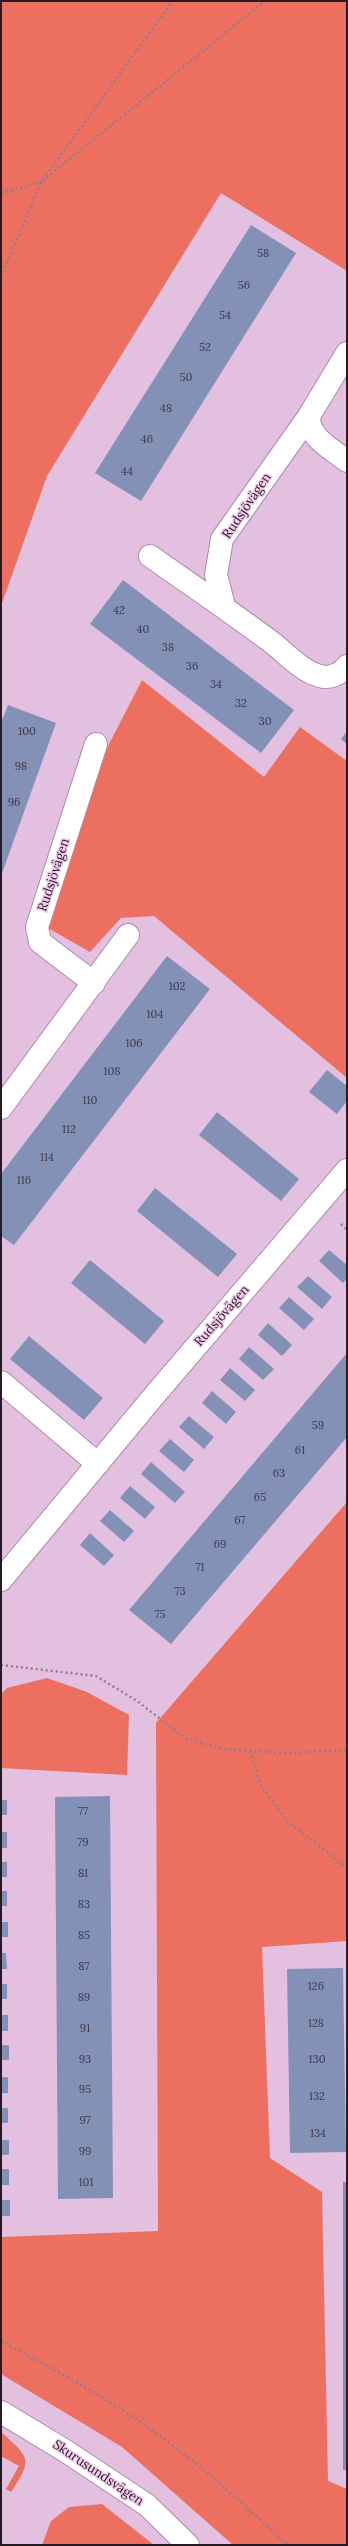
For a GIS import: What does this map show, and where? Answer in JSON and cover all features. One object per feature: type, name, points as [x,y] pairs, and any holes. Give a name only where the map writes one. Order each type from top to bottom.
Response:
[{"type":"street","name":"Rudsjövägen","points":[[224,606],[216,575],[222,539],[309,416],[347,353]]},
{"type":"street","points":[[309,416],[309,425],[315,436],[347,461]]},
{"type":"street","points":[[150,556],[224,606],[287,653],[305,671],[321,677],[331,677],[347,666]]},
{"type":"street","name":"Rudsjövägen","points":[[94,983],[40,942],[37,927],[96,744]]},
{"type":"street","points":[[1,1108],[128,935]]},
{"type":"street","name":"Rudsjövägen","points":[[1,1580],[153,1397],[347,1170]]},
{"type":"street","points":[[1,1382],[98,1464]]},
{"type":"street","name":"Skurusundsvägen","points":[[1,2412],[64,2450],[147,2506],[188,2545]]},
{"type":"path","points":[[1,278],[41,182],[173,1]]},
{"type":"path","points":[[1,193],[41,182],[265,1]]},
{"type":"path","points":[[1,1665],[96,1676],[137,1701],[185,1738],[222,1749],[289,1754],[347,1750]]},
{"type":"path","points":[[250,1751],[260,1784],[287,1821],[347,1868]]},
{"type":"path","points":[[1,2341],[90,2388],[163,2438],[222,2485],[288,2545]]},
{"type":"shaded area","points":[[1,1],[347,1],[347,271],[221,193],[47,476],[1,606]]},
{"type":"shaded area","points":[[142,680],[264,777],[300,727],[347,761],[347,1078],[154,916],[121,918],[90,952],[48,928],[107,748]]},
{"type":"shaded area","points":[[347,1502],[347,1941],[262,1947],[270,2158],[322,2192],[328,2481],[347,2489],[347,2545],[233,2545],[122,2447],[1,2374],[1,2237],[158,2231],[156,1723]]},
{"type":"shaded area","points":[[47,1678],[87,1692],[129,1715],[127,1775],[1,1768],[1,1694],[7,1688]]},
{"type":"shaded area","points":[[1,2432],[18,2448],[25,2459],[23,2472],[11,2492],[6,2489],[19,2466],[1,2456]]},
{"type":"shaded area","points":[[102,2504],[154,2545],[42,2545],[51,2521],[69,2507]]},
{"type":"building","points":[[251,225],[296,253],[141,501],[95,473]]},
{"type":"building","points":[[123,580],[294,710],[261,753],[90,624]]},
{"type":"building","points":[[8,705],[56,723],[1,876],[1,723]]},
{"type":"building","points":[[347,731],[347,744],[341,739]]},
{"type":"building","points":[[167,956],[210,989],[14,1245],[1,1236],[1,1174]]},
{"type":"building","points":[[327,1070],[347,1086],[347,1101],[337,1114],[309,1092]]},
{"type":"building","points":[[217,1112],[299,1179],[281,1201],[199,1135]]},
{"type":"building","points":[[155,1188],[237,1254],[218,1277],[137,1211]]},
{"type":"building","points":[[329,1250],[347,1265],[347,1279],[343,1283],[319,1261]]},
{"type":"building","points":[[90,1260],[164,1321],[145,1344],[71,1283]]},
{"type":"building","points":[[308,1276],[332,1297],[322,1309],[297,1287]]},
{"type":"building","points":[[289,1297],[314,1319],[304,1330],[279,1308]]},
{"type":"building","points":[[268,1323],[292,1345],[282,1356],[258,1335]]},
{"type":"building","points":[[29,1336],[103,1398],[84,1420],[10,1359]]},
{"type":"building","points":[[249,1347],[274,1369],[263,1380],[239,1359]]},
{"type":"building","points":[[347,1353],[347,1437],[171,1644],[129,1610]]},
{"type":"building","points":[[230,1368],[255,1390],[245,1401],[220,1380]]},
{"type":"building","points":[[212,1391],[236,1412],[226,1424],[202,1403]]},
{"type":"building","points":[[189,1416],[214,1437],[204,1449],[179,1427]]},
{"type":"building","points":[[170,1439],[194,1460],[184,1472],[159,1451]]},
{"type":"building","points":[[151,1462],[185,1492],[175,1503],[141,1474]]},
{"type":"building","points":[[130,1486],[155,1507],[145,1519],[120,1498]]},
{"type":"building","points":[[110,1510],[134,1531],[124,1542],[100,1521]]},
{"type":"building","points":[[90,1533],[114,1555],[104,1566],[80,1545]]},
{"type":"building","points":[[110,1796],[113,2198],[58,2199],[55,1797]]},
{"type":"building","points":[[1,1800],[7,1800],[7,1815],[1,1815]]},
{"type":"building","points":[[1,1832],[7,1832],[7,1848],[1,1848]]},
{"type":"building","points":[[1,1862],[7,1862],[7,1877],[1,1877]]},
{"type":"building","points":[[1,1891],[7,1891],[7,1906],[1,1906]]},
{"type":"building","points":[[1,1922],[8,1922],[8,1937],[1,1937]]},
{"type":"building","points":[[1,1953],[6,1953],[7,1969],[1,1969]]},
{"type":"building","points":[[343,1968],[346,2152],[290,2153],[287,1969]]},
{"type":"building","points":[[1,1984],[7,1984],[7,1999],[1,1999]]},
{"type":"building","points":[[1,2015],[8,2015],[8,2031],[1,2031]]},
{"type":"building","points":[[1,2045],[9,2045],[9,2060],[1,2060]]},
{"type":"building","points":[[1,2077],[8,2077],[8,2093],[1,2093]]},
{"type":"building","points":[[1,2108],[8,2108],[8,2123],[1,2123]]},
{"type":"building","points":[[1,2140],[9,2140],[9,2155],[1,2155]]},
{"type":"building","points":[[1,2169],[9,2169],[9,2185],[1,2185]]},
{"type":"building","points":[[343,2182],[347,2182],[347,2470],[343,2470]]},
{"type":"building","points":[[1,2200],[10,2200],[10,2216],[1,2216]]}]
